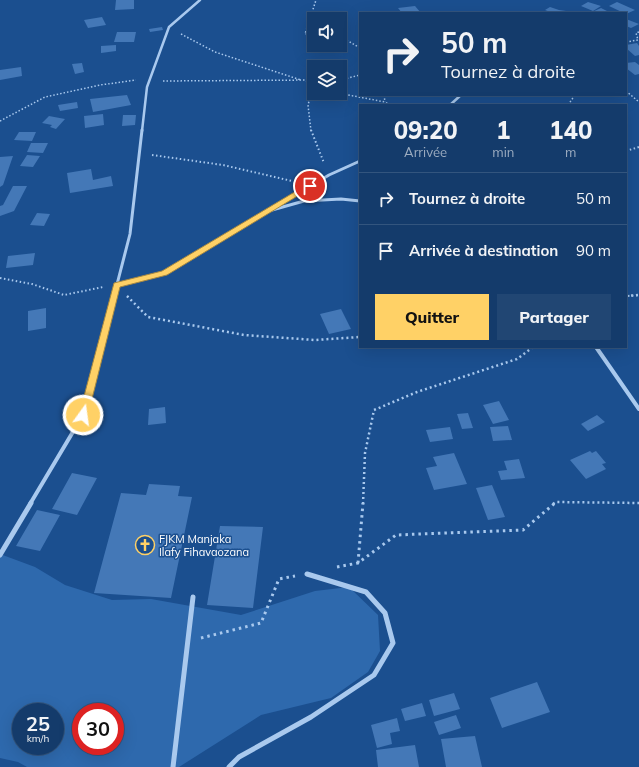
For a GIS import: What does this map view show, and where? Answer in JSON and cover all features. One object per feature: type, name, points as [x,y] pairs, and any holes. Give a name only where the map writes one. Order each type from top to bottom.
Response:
[{"type":"street","points":[[0,555],[83,415],[130,234],[147,87],[168,27],[200,0]]},
{"type":"street","points":[[451,104],[460,96]]},
{"type":"street","points":[[116,285],[165,273],[329,175],[359,161]]},
{"type":"street","points":[[266,212],[304,201],[341,199],[359,201]]},
{"type":"street","points":[[597,348],[639,409]]},
{"type":"street","points":[[229,767],[239,757],[311,717],[374,675],[393,644],[385,613],[366,592],[307,574]]},
{"type":"street","points":[[173,767],[193,597]]},
{"type":"path","points":[[312,12],[316,0]]},
{"type":"path","points":[[168,27],[215,52],[307,81]]},
{"type":"path","points":[[627,42],[638,40],[636,33],[639,32]]},
{"type":"path","points":[[347,40],[359,47]]},
{"type":"path","points":[[347,80],[359,75]]},
{"type":"path","points":[[0,121],[45,97],[100,85],[137,80],[307,80]]},
{"type":"path","points":[[627,92],[639,102]]},
{"type":"path","points":[[347,95],[385,102],[388,104]]},
{"type":"path","points":[[384,96],[385,102]]},
{"type":"path","points":[[309,100],[308,105],[311,134],[329,175]]},
{"type":"path","points":[[627,151],[639,146]]},
{"type":"path","points":[[139,154],[186,158],[238,168],[310,186]]},
{"type":"path","points":[[0,278],[32,284],[64,295],[116,285],[148,317],[244,335],[315,340],[359,337]]},
{"type":"path","points":[[627,296],[639,295]]},
{"type":"path","points":[[358,563],[362,523],[365,453],[374,410],[417,392],[517,359],[532,348]]},
{"type":"path","points":[[336,568],[358,563],[396,535],[523,530],[556,502],[639,503]]},
{"type":"path","points":[[188,642],[261,623],[279,580],[307,574]]},
{"type":"shaded area","points":[[0,554],[35,567],[65,585],[112,600],[151,599],[241,615],[315,591],[349,587],[378,615],[380,651],[368,672],[331,698],[261,715],[179,767],[27,767],[18,762],[0,758]]},
{"type":"building","points":[[116,0],[134,0],[134,9],[115,10]]},
{"type":"building","points":[[588,2],[601,6],[593,11],[581,6]]},
{"type":"building","points":[[617,2],[635,10],[627,14],[627,12],[622,12],[609,6]]},
{"type":"building","points":[[415,6],[420,12],[401,12],[398,8]]},
{"type":"building","points":[[550,7],[566,11],[550,12],[545,10]]},
{"type":"building","points":[[601,8],[609,12],[592,12]]},
{"type":"building","points":[[102,17],[106,25],[88,28],[84,20]]},
{"type":"building","points":[[627,19],[639,24],[631,28],[627,26]]},
{"type":"building","points":[[162,27],[163,30],[150,32],[149,29]]},
{"type":"building","points":[[117,32],[136,32],[134,42],[114,42]]},
{"type":"building","points":[[637,43],[639,46],[639,55],[635,56],[627,49],[627,45]]},
{"type":"building","points":[[116,45],[116,51],[101,53],[101,46]]},
{"type":"building","points":[[635,62],[639,65],[639,74],[635,75],[627,69],[627,63]]},
{"type":"building","points":[[82,63],[84,72],[75,74],[72,64]]},
{"type":"building","points":[[21,67],[22,76],[0,80],[0,70]]},
{"type":"building","points":[[127,95],[131,105],[93,112],[90,99]]},
{"type":"building","points":[[77,102],[78,108],[60,111],[58,105]]},
{"type":"building","points":[[103,114],[104,125],[85,128],[84,116]]},
{"type":"building","points":[[123,115],[136,115],[135,125],[122,126]]},
{"type":"building","points":[[49,116],[65,119],[56,129],[50,127],[52,125],[42,123]]},
{"type":"building","points":[[19,132],[36,132],[32,141],[14,140]]},
{"type":"building","points":[[31,143],[48,143],[43,153],[27,152]]},
{"type":"building","points":[[27,155],[40,156],[33,167],[20,166]]},
{"type":"building","points":[[13,156],[3,185],[0,187],[0,157]]},
{"type":"building","points":[[91,169],[93,180],[111,176],[113,186],[70,193],[67,173]]},
{"type":"building","points":[[13,186],[27,186],[14,211],[0,216],[0,206],[3,205]]},
{"type":"building","points":[[37,213],[50,214],[44,226],[30,225]]},
{"type":"building","points":[[35,253],[33,265],[6,268],[8,256]]},
{"type":"building","points":[[46,308],[46,328],[28,331],[28,311]]},
{"type":"building","points":[[341,309],[351,329],[329,334],[320,314]]},
{"type":"building","points":[[499,401],[509,420],[493,424],[483,405]]},
{"type":"building","points":[[165,407],[166,423],[148,425],[149,409]]},
{"type":"building","points":[[468,413],[473,428],[462,429],[457,414]]},
{"type":"building","points":[[597,415],[605,422],[588,431],[581,424]]},
{"type":"building","points":[[508,426],[512,440],[493,441],[490,427]]},
{"type":"building","points":[[450,427],[453,439],[430,442],[426,430]]},
{"type":"building","points":[[590,451],[592,453],[596,451],[606,463],[602,464],[606,469],[586,479],[570,460]]},
{"type":"building","points":[[454,453],[467,484],[434,490],[426,468],[437,466],[433,457]]},
{"type":"building","points":[[519,459],[525,478],[501,480],[498,471],[507,470],[504,461]]},
{"type":"building","points":[[72,473],[97,478],[77,515],[52,509]]},
{"type":"building","name":"FJKM Manjaka Ilafy Fihavaozana","points":[[149,484],[180,486],[178,496],[192,497],[171,598],[94,593],[121,493],[146,495]]},
{"type":"building","points":[[492,485],[505,517],[488,520],[476,488]]},
{"type":"building","points":[[37,510],[60,515],[40,551],[16,546]]},
{"type":"building","points":[[220,526],[263,527],[253,608],[207,605]]},
{"type":"building","points":[[537,682],[550,712],[502,728],[490,698]]},
{"type":"building","points":[[454,693],[460,709],[434,716],[429,700]]},
{"type":"building","points":[[422,703],[426,716],[405,721],[401,709]]},
{"type":"building","points":[[456,715],[461,728],[439,735],[434,722]]},
{"type":"building","points":[[397,718],[400,731],[390,733],[392,744],[377,748],[371,725]]},
{"type":"building","points":[[475,736],[482,767],[446,767],[441,739]]},
{"type":"building","points":[[415,745],[419,767],[378,767],[376,750]]},
{"type":"place","name":"FJKM Manjaka Ilafy Fihavaozana","points":[[145,545]]},
{"type":"route","points":[[83,415],[116,285],[165,273],[310,186]]}]
